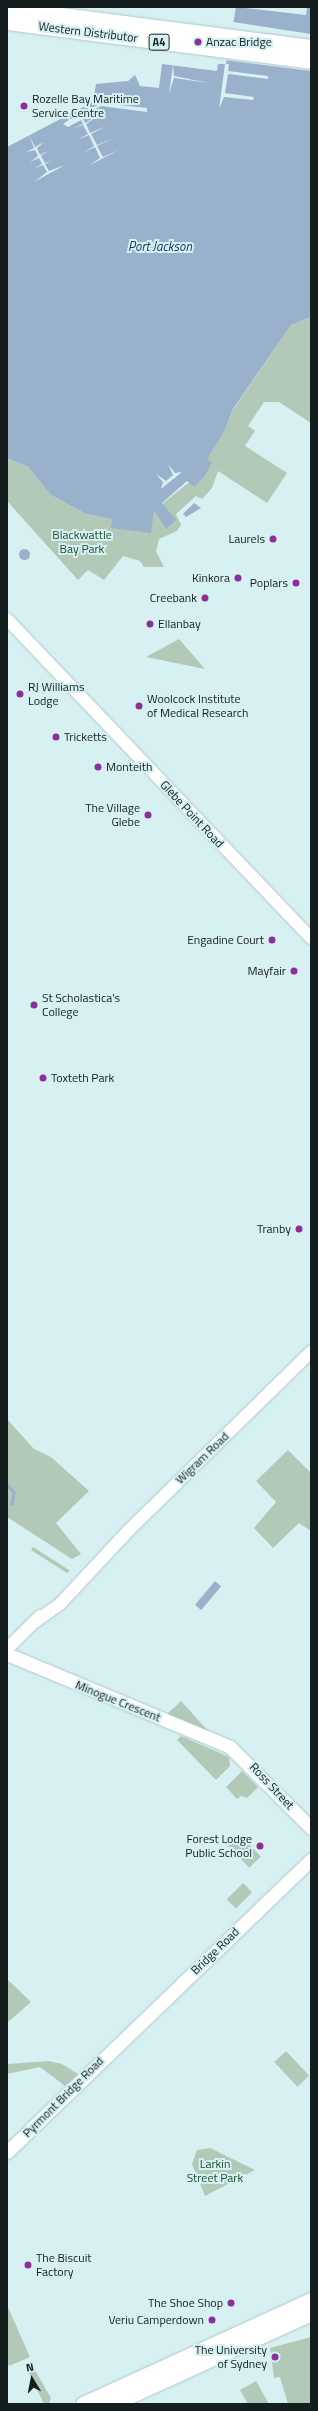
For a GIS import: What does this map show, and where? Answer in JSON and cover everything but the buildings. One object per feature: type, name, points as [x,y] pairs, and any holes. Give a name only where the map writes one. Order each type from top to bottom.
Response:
[{"type":"highway","name":"Western Distributor","points":[[7,8],[311,47]]},
{"type":"highway","name":"Western Distributor","points":[[7,22],[311,61]]},
{"type":"highway","points":[[83,2404],[311,2300]]},
{"type":"highway","points":[[112,2404],[311,2313]]},
{"type":"main road","name":"Minogue Crescent","points":[[7,1654],[230,1747]]},
{"type":"main road","name":"Ross Street","points":[[230,1747],[246,1758],[311,1828]]},
{"type":"main road","name":"Bridge Road","points":[[119,2043],[311,1859]]},
{"type":"main road","name":"Pyrmont Bridge Road","points":[[7,2152],[119,2043]]},
{"type":"street","name":"Glebe Point Road","points":[[7,619],[311,938]]},
{"type":"street","name":"Wigram Road","points":[[7,1649],[35,1622],[85,1568],[94,1565],[311,1352]]},
{"type":"green space","name":"Blackwattle Bay Park","points":[[311,317],[311,423],[279,402],[264,402],[248,426],[255,431],[245,446],[287,473],[267,503],[218,471],[212,488],[202,499],[196,496],[176,514],[181,525],[177,531],[159,539],[156,551],[164,567],[144,567],[140,561],[123,556],[104,580],[88,570],[78,580],[7,501],[7,458],[28,467],[51,495],[86,514],[112,519],[154,511],[166,529],[162,504],[212,464],[206,459],[225,430],[233,410],[291,325]]},
{"type":"green space","points":[[179,639],[205,669],[146,657]]},
{"type":"green space","points":[[7,1419],[34,1449],[51,1457],[89,1491],[56,1523],[81,1554],[72,1559],[7,1517]]},
{"type":"green space","points":[[288,1450],[311,1473],[311,1531],[299,1523],[273,1548],[254,1528],[276,1502],[256,1481]]},
{"type":"green space","points":[[33,1547],[70,1570],[67,1573],[31,1550]]},
{"type":"green space","points":[[181,1701],[211,1734],[165,1716]]},
{"type":"green space","points":[[181,1736],[229,1757],[230,1766],[216,1780],[177,1740]]},
{"type":"green space","points":[[242,1771],[258,1787],[247,1798],[241,1796],[237,1799],[226,1787]]},
{"type":"green space","points":[[240,1835],[261,1857],[249,1868],[228,1846]]},
{"type":"green space","points":[[243,1883],[252,1892],[236,1908],[227,1899]]},
{"type":"green space","points":[[7,1979],[31,2002],[7,2023]]},
{"type":"green space","points":[[286,2051],[309,2076],[297,2087],[274,2062]]},
{"type":"green space","points":[[49,2061],[62,2064],[78,2074],[65,2086],[40,2067],[7,2074],[7,2064]]},
{"type":"green space","name":"Larkin Street Park","points":[[210,2148],[255,2170],[205,2196],[192,2164],[197,2150]]},
{"type":"green space","points":[[7,2305],[30,2357],[9,2366],[7,2361]]},
{"type":"green space","points":[[311,2337],[311,2404],[288,2404],[280,2377],[274,2378],[270,2348]]},
{"type":"green space","points":[[35,2370],[51,2398],[49,2404],[44,2404],[29,2373]]},
{"type":"green space","points":[[256,2381],[269,2404],[248,2404],[240,2390]]},
{"type":"water","name":"Port Jackson","points":[[236,7],[306,15],[307,7],[311,7],[311,317],[291,325],[233,409],[225,430],[207,459],[212,463],[204,477],[194,487],[187,481],[162,503],[176,520],[166,529],[154,511],[151,533],[111,528],[112,519],[86,514],[51,495],[28,467],[7,458],[7,147],[93,102],[96,84],[128,81],[135,75],[140,86],[159,88],[162,64],[217,71],[218,64],[226,64]]},
{"type":"water","points":[[194,503],[201,508],[186,517],[183,514]]},
{"type":"water","points":[[24,548],[28,550],[30,554],[28,558],[24,560],[20,558],[18,554],[20,550]]},
{"type":"water","points":[[215,1581],[221,1586],[201,1610],[195,1605]]},
{"type":"pier","points":[[233,22],[311,34],[311,71],[225,60]]},
{"type":"pier","points":[[225,64],[229,64],[228,71],[268,76],[268,79],[228,74],[225,93],[254,97],[253,100],[224,97],[219,109]]},
{"type":"pier","points":[[173,65],[174,76],[209,83],[174,78],[169,93]]},
{"type":"pier","points":[[101,103],[147,108],[147,112],[101,106],[82,116],[85,123],[101,114],[86,124],[90,133],[107,126],[91,134],[97,145],[113,138],[97,146],[103,157],[119,150],[88,166],[100,158],[95,147],[83,153],[94,146],[89,135],[77,140],[88,134],[83,125],[71,129],[83,124],[81,120],[68,127],[63,124],[69,120],[66,115],[71,119],[88,110],[87,105],[90,109]]},
{"type":"pier","points":[[29,135],[35,147],[44,142],[37,148],[40,155],[48,151],[41,156],[45,163],[53,160],[45,164],[49,171],[65,165],[34,182],[47,172],[43,165],[34,169],[42,164],[39,158],[30,162],[38,156],[35,150],[26,152],[34,148]]},
{"type":"pier","points":[[168,464],[175,473],[182,472],[161,489],[163,482],[156,474],[166,481],[173,475]]},
{"type":"waterway","points":[[7,1484],[14,1492],[12,1504]]},
{"type":"place","name":"Anzac Bridge","points":[[198,42]]},
{"type":"place","name":"Rozelle Bay Maritime Service Centre","points":[[24,106]]},
{"type":"place","name":"Laurels","points":[[273,539]]},
{"type":"place","name":"Kinkora","points":[[238,578]]},
{"type":"place","name":"Poplars","points":[[296,583]]},
{"type":"place","name":"Creebank","points":[[205,598]]},
{"type":"place","name":"Ellanbay","points":[[150,624]]},
{"type":"place","name":"RJ Williams Lodge","points":[[20,694]]},
{"type":"place","name":"Woolcock Institute of Medical Research","points":[[139,706]]},
{"type":"place","name":"Tricketts","points":[[56,737]]},
{"type":"place","name":"Monteith","points":[[98,767]]},
{"type":"place","name":"The Village Glebe","points":[[148,815]]},
{"type":"place","name":"Engadine Court","points":[[272,940]]},
{"type":"place","name":"Mayfair","points":[[294,971]]},
{"type":"place","name":"St Scholastica's College","points":[[34,1005]]},
{"type":"place","name":"Toxteth Park","points":[[43,1078]]},
{"type":"place","name":"Tranby","points":[[299,1229]]},
{"type":"place","name":"Forest Lodge Public School","points":[[260,1846]]},
{"type":"place","name":"The Biscuit Factory","points":[[28,2265]]},
{"type":"place","name":"The Shoe Shop","points":[[231,2303]]},
{"type":"place","name":"Veriu Camperdown","points":[[212,2320]]},
{"type":"place","name":"The University of Sydney","points":[[275,2357]]}]
